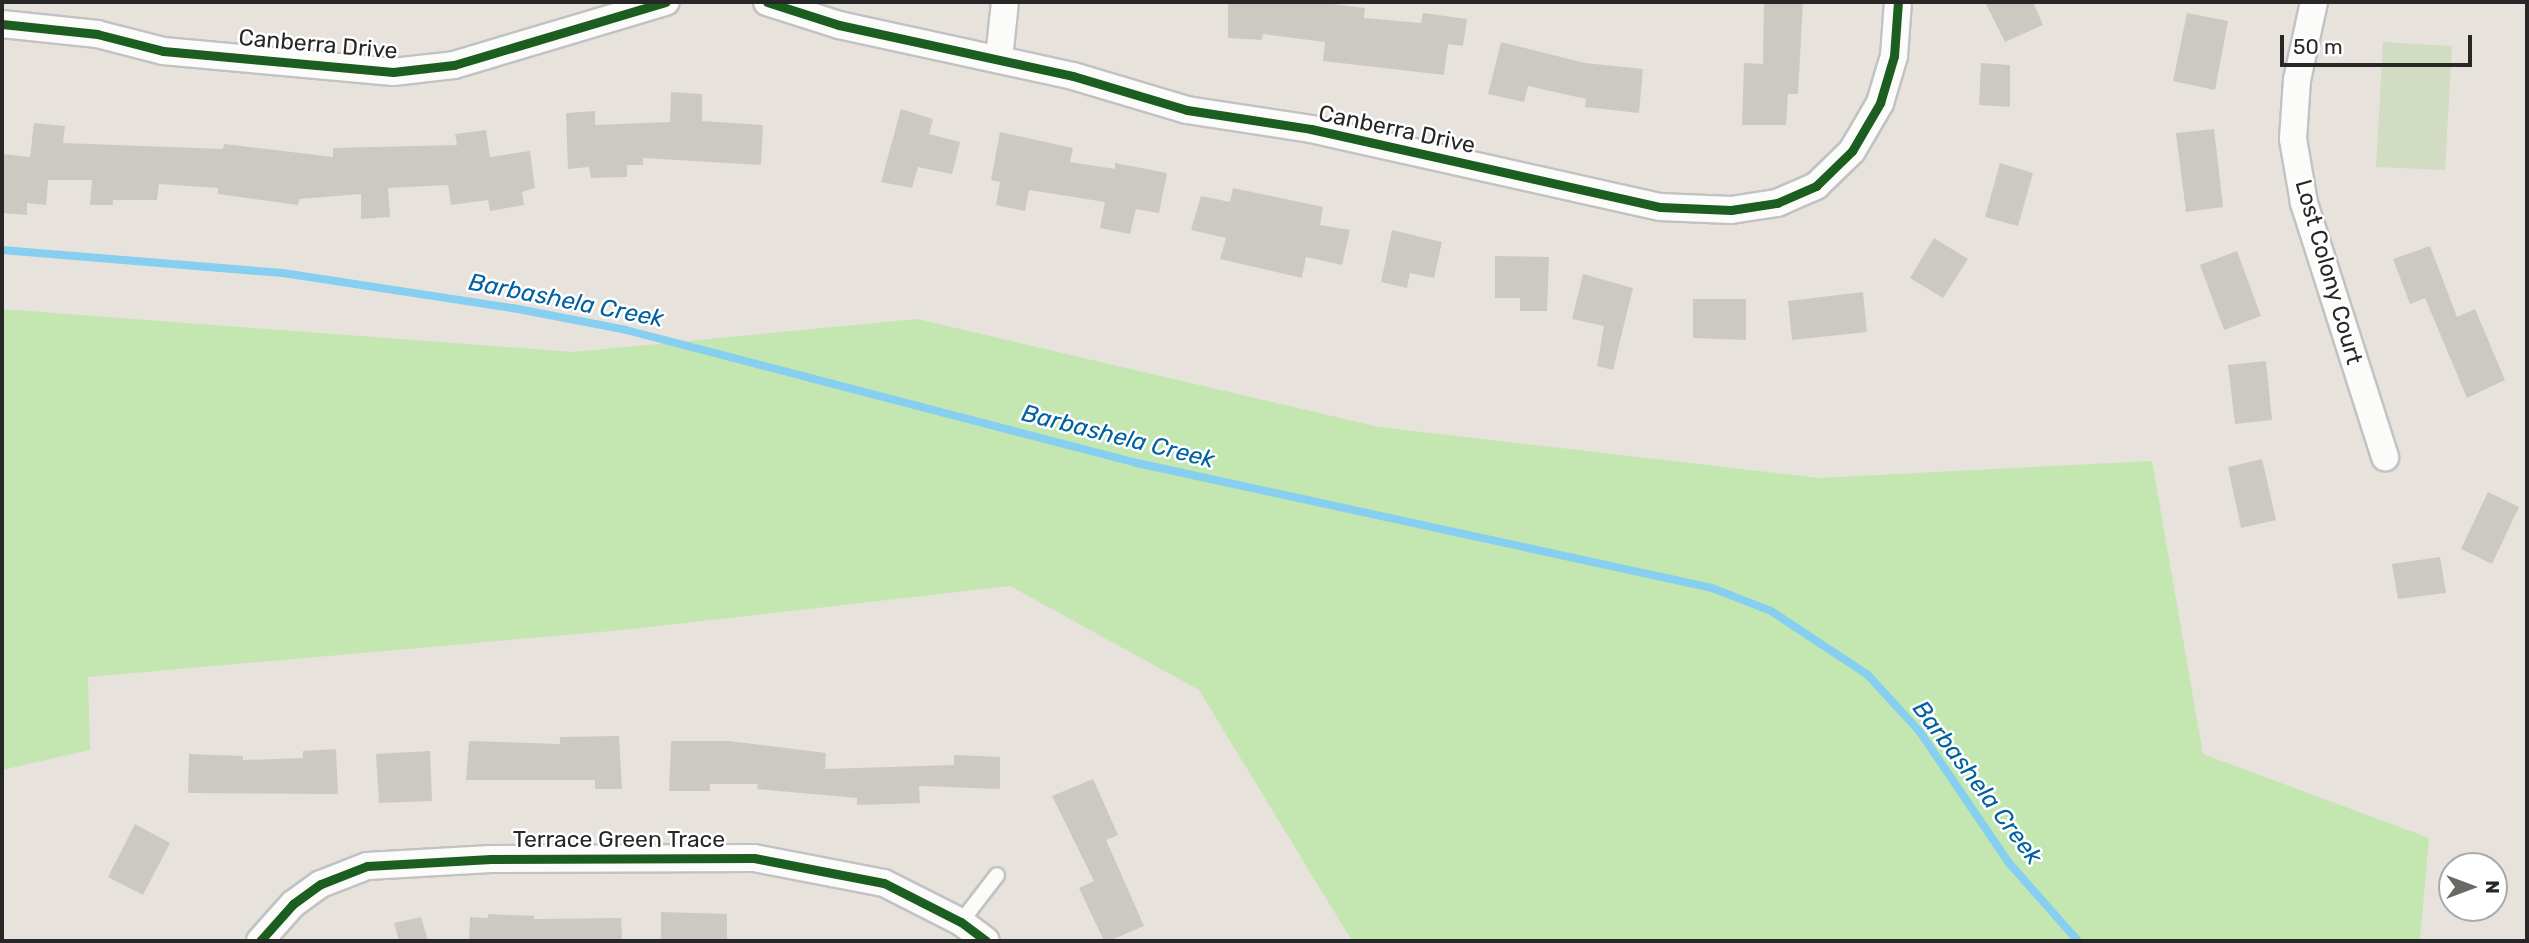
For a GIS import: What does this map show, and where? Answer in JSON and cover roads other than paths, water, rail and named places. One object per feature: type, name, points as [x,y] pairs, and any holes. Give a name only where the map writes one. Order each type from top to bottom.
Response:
[{"type":"street","name":"Canberra Drive","points":[[2,24],[97,34],[163,51],[393,72],[454,65],[666,2]]},
{"type":"street","name":"Canberra Drive","points":[[767,2],[839,25],[999,58],[1187,110],[1311,129],[1660,207],[1731,210],[1777,203],[1816,186],[1852,152],[1880,103],[1891,68],[1898,2]]},
{"type":"street","points":[[999,58],[1005,2]]},
{"type":"street","name":"Lost Colony Court","points":[[2314,2],[2297,80],[2293,139],[2304,203],[2385,457]]},
{"type":"street","name":"Terrace Green Trace","points":[[260,941],[293,904],[312,890],[367,866],[491,859],[754,858],[884,883],[961,922],[986,941]]},
{"type":"lane","points":[[961,922],[997,875]]},
{"type":"waterway","name":"Barbashela Creek","points":[[2,250],[283,273],[513,308],[626,330],[1137,463],[1712,588],[1771,611],[1868,675],[1920,732],[2009,863],[2078,941]]}]
